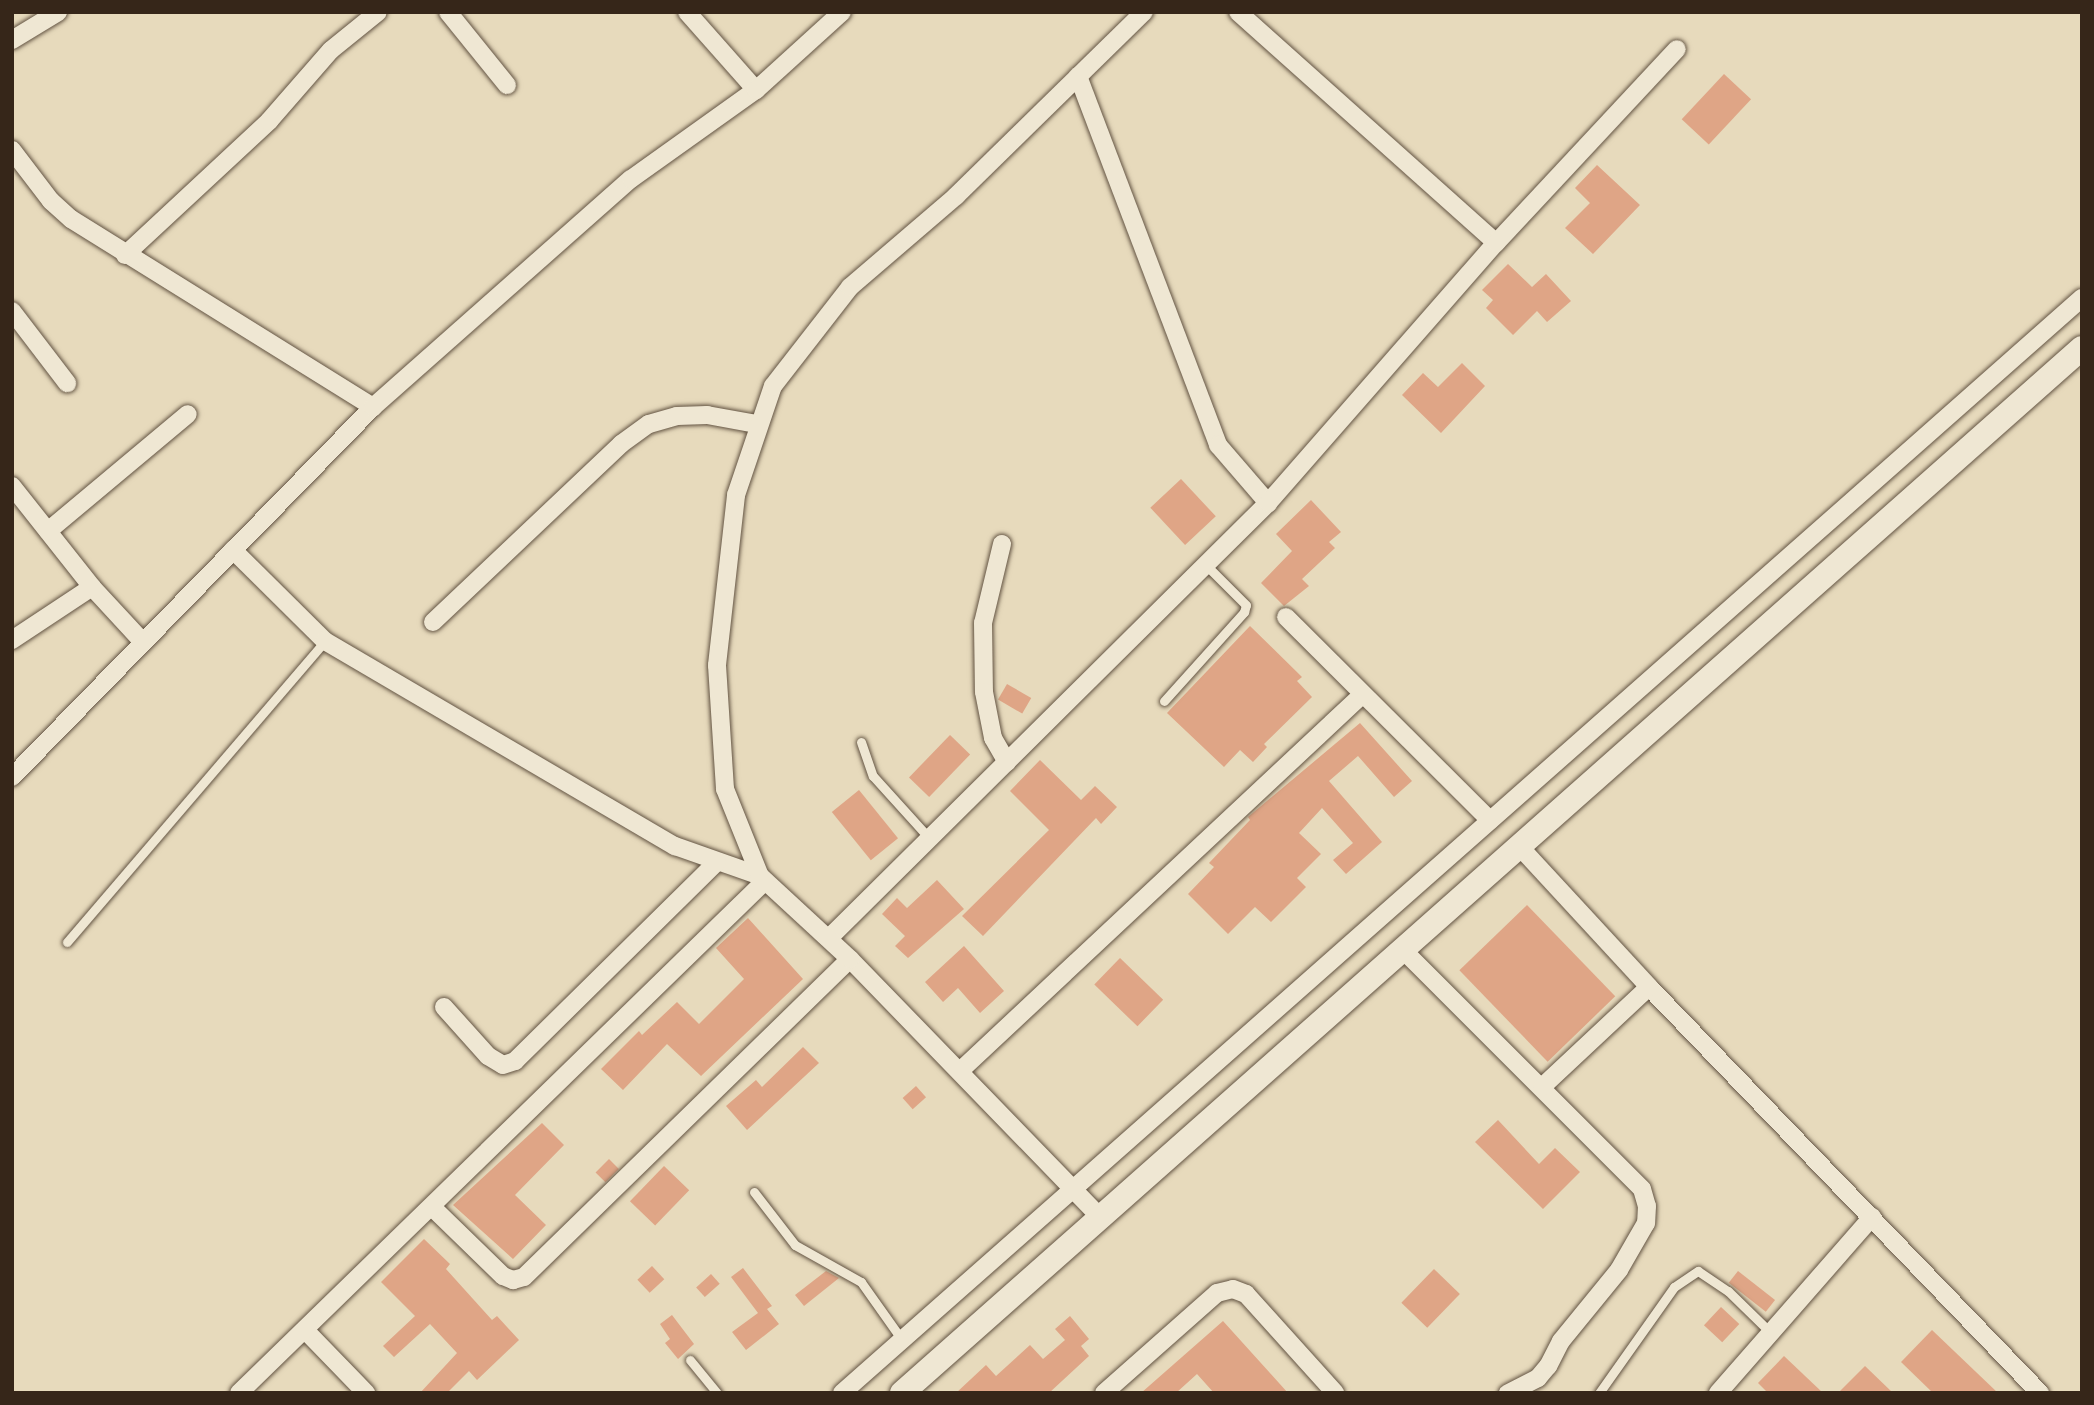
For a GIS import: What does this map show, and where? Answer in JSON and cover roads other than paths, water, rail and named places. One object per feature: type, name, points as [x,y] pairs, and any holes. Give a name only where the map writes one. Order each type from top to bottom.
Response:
[{"type":"main road","points":[[902,1393],[2082,348]]},
{"type":"street","points":[[12,40],[58,12]]},
{"type":"street","points":[[125,255],[269,121],[331,50],[377,12]]},
{"type":"street","points":[[448,12],[507,85]]},
{"type":"street","points":[[687,12],[756,90]]},
{"type":"street","points":[[12,777],[373,407],[631,179],[756,90],[842,12]]},
{"type":"street","points":[[1117,12],[1130,26]]},
{"type":"street","points":[[762,879],[725,789],[717,665],[736,495],[757,424],[773,386],[850,287],[956,196],[1144,12]]},
{"type":"street","points":[[1238,12],[1496,243]]},
{"type":"street","points":[[829,938],[1268,503],[1496,243],[1677,48]]},
{"type":"street","points":[[1078,76],[1218,445],[1268,503]]},
{"type":"street","points":[[12,150],[51,201],[125,255],[373,407]]},
{"type":"street","points":[[842,1393],[2082,298]]},
{"type":"street","points":[[12,311],[67,383]]},
{"type":"street","points":[[48,531],[188,414]]},
{"type":"street","points":[[433,622],[621,444],[649,424],[677,416],[707,415],[757,424]]},
{"type":"street","points":[[12,486],[92,587],[143,642]]},
{"type":"street","points":[[1002,544],[983,623],[984,692],[993,738],[1007,762]]},
{"type":"street","points":[[233,550],[324,641],[675,846],[762,879],[829,938],[961,1070],[1100,1217]]},
{"type":"street","points":[[12,640],[92,587]]},
{"type":"street","points":[[1286,617],[1490,820]]},
{"type":"street","points":[[961,1070],[1363,694]]},
{"type":"street","points":[[1519,846],[1649,987],[2040,1393]]},
{"type":"street","points":[[444,1007],[488,1056],[503,1065],[515,1062],[717,862]]},
{"type":"street","points":[[239,1393],[432,1207],[762,879]]},
{"type":"street","points":[[1402,949],[1642,1189],[1646,1223],[1619,1270],[1561,1341],[1548,1366],[1538,1378],[1508,1393]]},
{"type":"street","points":[[432,1207],[503,1276],[513,1280],[524,1277],[850,959]]},
{"type":"street","points":[[1542,1087],[1649,987]]},
{"type":"street","points":[[1718,1393],[1872,1217]]},
{"type":"street","points":[[1104,1393],[1217,1293],[1233,1289],[1246,1294],[1335,1393]]},
{"type":"street","points":[[305,1330],[366,1393]]},
{"type":"lane","points":[[1164,701],[1244,612],[1246,605],[1206,565]]},
{"type":"lane","points":[[67,942],[324,641]]},
{"type":"lane","points":[[861,742],[873,776],[929,838]]},
{"type":"lane","points":[[754,1192],[796,1245],[860,1282],[902,1340]]},
{"type":"lane","points":[[1599,1393],[1674,1287],[1698,1271],[1728,1291],[1770,1332]]},
{"type":"lane","points":[[690,1360],[718,1393]]}]
